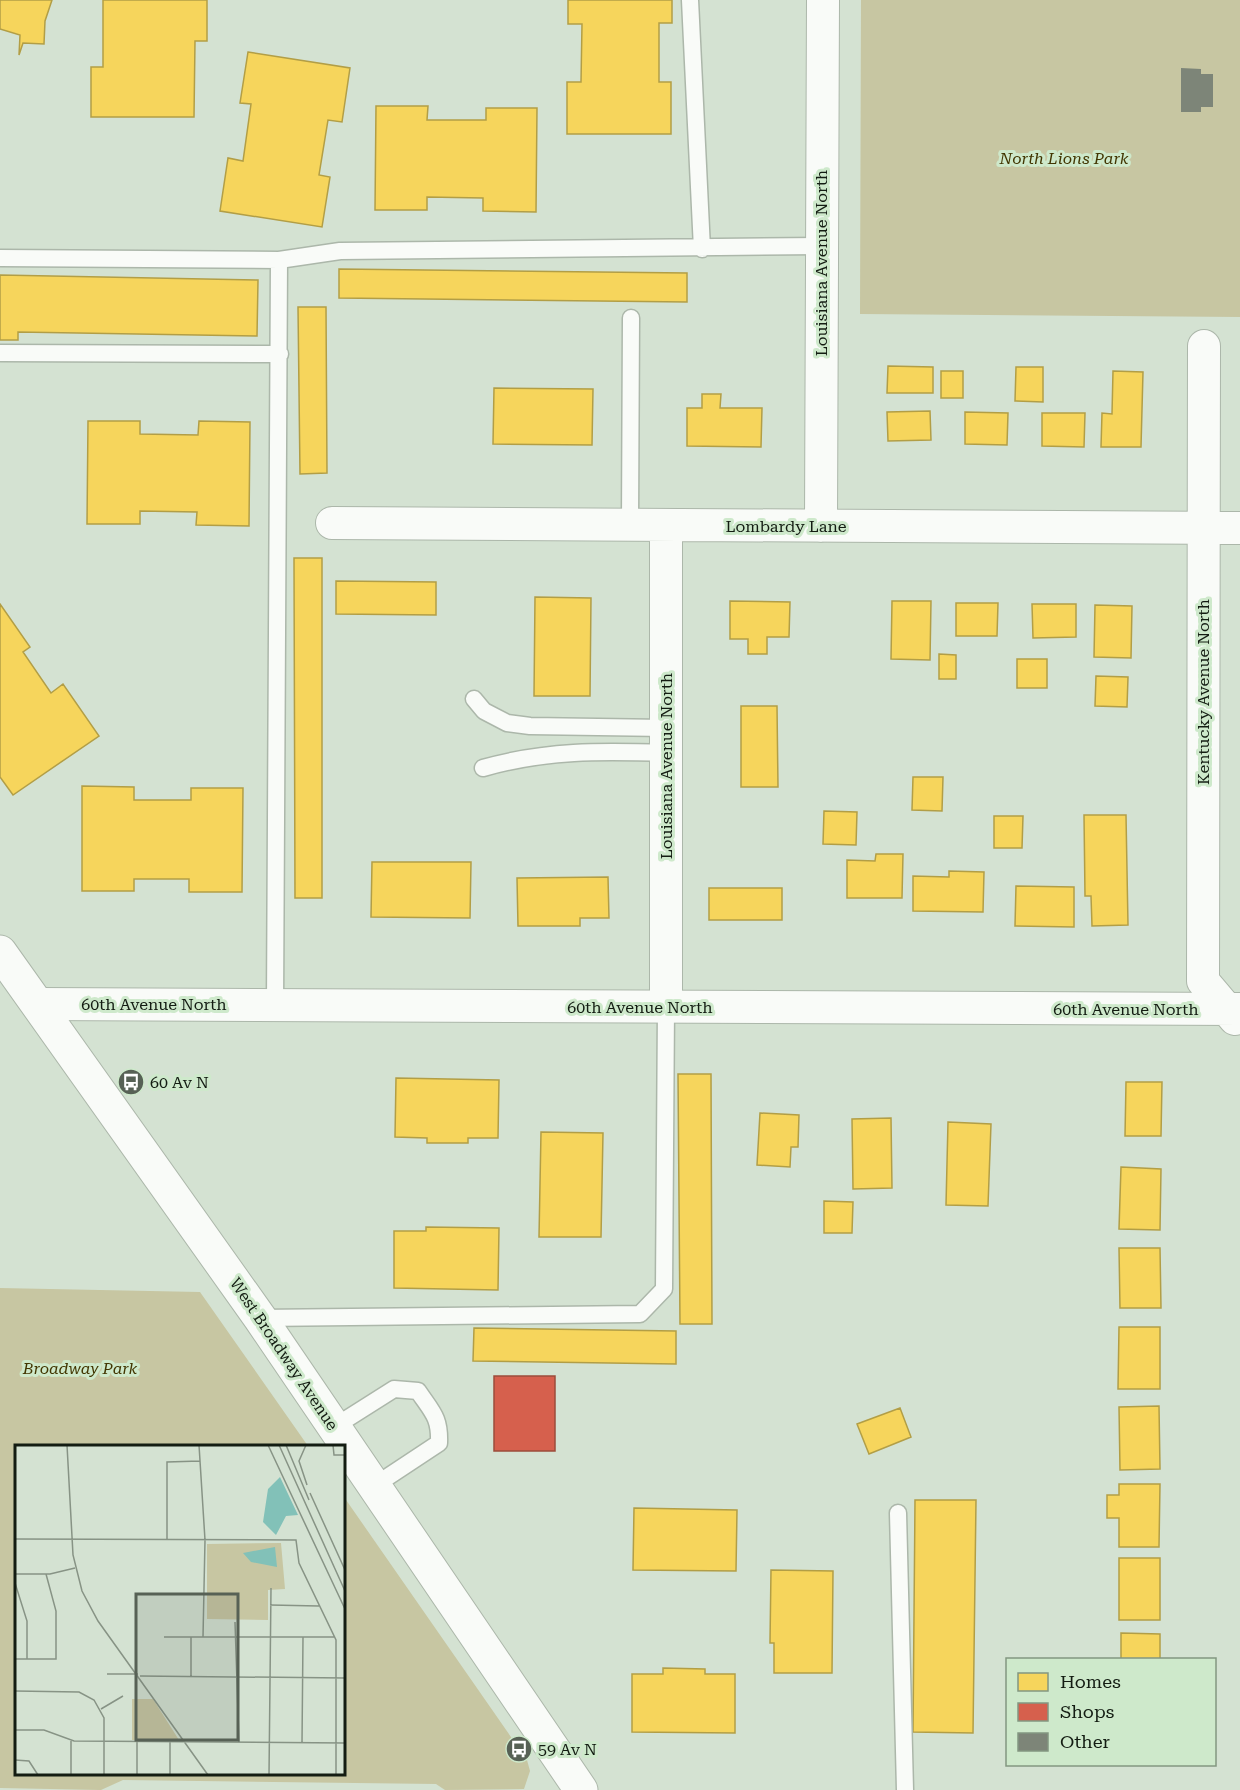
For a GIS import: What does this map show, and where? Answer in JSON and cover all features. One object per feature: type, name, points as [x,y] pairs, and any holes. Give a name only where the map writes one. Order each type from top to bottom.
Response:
[{"type":"street","name":"Louisiana Avenue North","points":[[821,526],[823,0]]},
{"type":"street","name":"Kentucky Avenue North","points":[[1204,346],[1203,981],[1236,1014]]},
{"type":"street","name":"Lombardy Lane","points":[[332,524],[1240,528]]},
{"type":"street","name":"Louisiana Avenue North","points":[[666,525],[666,1007]]},
{"type":"street","name":"West Broadway Avenue","points":[[0,952],[20,988],[260,1318],[581,1790]]},
{"type":"street","name":"60th Avenue North","points":[[20,988],[275,1005],[1236,1014]]},
{"type":"lane","points":[[690,0],[702,249]]},
{"type":"lane","points":[[0,258],[279,260],[340,251],[821,246]]},
{"type":"lane","points":[[275,1005],[279,260]]},
{"type":"lane","points":[[630,525],[631,318]]},
{"type":"lane","points":[[0,353],[280,354]]},
{"type":"lane","points":[[474,699],[484,711],[507,723],[666,740]]},
{"type":"lane","points":[[483,768],[524,756],[666,740]]},
{"type":"lane","points":[[260,1318],[640,1314],[664,1289],[666,1007]]},
{"type":"lane","points":[[334,1427],[394,1389],[418,1391],[429,1406],[440,1423],[439,1443],[374,1486]]},
{"type":"lane","points":[[898,1513],[905,1790]]},
{"type":"green space","name":"North Lions Park","points":[[861,0],[1240,0],[1240,317],[860,314]]},
{"type":"green space","name":"Broadway Park","points":[[0,1288],[200,1292],[307,1445],[15,1445],[15,1775],[345,1775],[345,1498],[527,1760],[530,1771],[524,1789],[445,1790],[436,1784],[123,1780],[101,1790],[0,1788]]},
{"type":"building: Homes","points":[[0,0],[52,0],[45,21],[44,44],[23,43],[19,55],[20,35],[0,29]]},
{"type":"building: Homes","points":[[103,0],[207,0],[207,41],[195,41],[194,117],[91,117],[91,67],[103,67]]},
{"type":"building: Homes","points":[[568,0],[672,0],[672,23],[659,23],[659,82],[671,82],[671,134],[567,134],[567,82],[581,82],[582,24],[568,24]]},
{"type":"building: Homes","points":[[248,52],[350,68],[342,122],[328,120],[319,175],[330,177],[322,227],[220,211],[228,158],[243,161],[251,104],[240,103]]},
{"type":"building: Homes","points":[[376,106],[428,106],[427,120],[486,120],[486,108],[537,108],[536,212],[483,211],[483,198],[427,197],[427,210],[375,210]]},
{"type":"building: Homes","points":[[339,269],[687,273],[687,302],[339,298]]},
{"type":"building: Homes","points":[[0,275],[258,280],[257,336],[18,332],[18,340],[0,340]]},
{"type":"building: Homes","points":[[298,307],[326,307],[327,473],[300,474]]},
{"type":"building: Homes","points":[[888,366],[933,367],[933,393],[887,393]]},
{"type":"building: Homes","points":[[1016,367],[1043,367],[1043,402],[1015,401]]},
{"type":"building: Homes","points":[[941,371],[963,371],[963,398],[941,398]]},
{"type":"building: Homes","points":[[1113,371],[1143,372],[1141,447],[1101,447],[1102,413],[1112,414]]},
{"type":"building: Homes","points":[[494,388],[593,389],[592,445],[493,444]]},
{"type":"building: Homes","points":[[702,394],[721,394],[720,408],[762,408],[761,447],[687,446],[687,408],[702,408]]},
{"type":"building: Homes","points":[[930,411],[931,440],[888,441],[887,412]]},
{"type":"building: Homes","points":[[965,412],[1008,413],[1007,445],[965,444]]},
{"type":"building: Homes","points":[[1042,413],[1085,413],[1084,447],[1042,446]]},
{"type":"building: Homes","points":[[88,421],[140,421],[140,434],[198,435],[199,421],[250,422],[249,526],[196,525],[197,512],[140,511],[140,524],[87,524]]},
{"type":"building: Homes","points":[[294,558],[322,558],[322,898],[295,898]]},
{"type":"building: Homes","points":[[336,581],[436,582],[436,615],[336,614]]},
{"type":"building: Homes","points":[[535,597],[591,598],[590,696],[534,696]]},
{"type":"building: Homes","points":[[730,601],[790,602],[789,637],[767,637],[767,654],[748,654],[748,639],[730,639]]},
{"type":"building: Homes","points":[[892,601],[931,601],[930,660],[891,659]]},
{"type":"building: Homes","points":[[956,603],[998,603],[997,636],[956,636]]},
{"type":"building: Homes","points":[[0,604],[30,647],[23,652],[51,693],[63,684],[99,736],[13,795],[0,777]]},
{"type":"building: Homes","points":[[1032,604],[1076,604],[1076,637],[1033,638]]},
{"type":"building: Homes","points":[[1095,605],[1132,606],[1131,658],[1094,657]]},
{"type":"building: Homes","points":[[939,654],[956,655],[956,679],[939,679]]},
{"type":"building: Homes","points":[[1017,659],[1047,659],[1047,688],[1017,688]]},
{"type":"building: Homes","points":[[1096,676],[1128,677],[1127,707],[1095,706]]},
{"type":"building: Homes","points":[[741,706],[777,706],[778,787],[741,787]]},
{"type":"building: Homes","points":[[913,777],[943,777],[942,811],[912,810]]},
{"type":"building: Homes","points":[[82,786],[134,787],[134,800],[191,800],[191,788],[243,788],[242,892],[189,892],[189,879],[134,879],[134,891],[82,891]]},
{"type":"building: Homes","points":[[824,811],[857,812],[856,845],[823,844]]},
{"type":"building: Homes","points":[[1084,815],[1126,815],[1128,925],[1092,926],[1091,896],[1085,896]]},
{"type":"building: Homes","points":[[994,816],[1023,816],[1022,848],[994,848]]},
{"type":"building: Homes","points":[[876,854],[903,854],[902,898],[847,898],[847,860],[875,861]]},
{"type":"building: Homes","points":[[372,862],[471,862],[470,918],[371,917]]},
{"type":"building: Homes","points":[[949,871],[984,872],[983,912],[913,911],[913,876],[949,877]]},
{"type":"building: Homes","points":[[608,877],[609,918],[580,918],[580,926],[518,926],[517,878]]},
{"type":"building: Homes","points":[[1016,886],[1074,887],[1074,927],[1015,926]]},
{"type":"building: Homes","points":[[709,888],[782,888],[782,920],[709,920]]},
{"type":"building: Homes","points":[[678,1074],[711,1074],[712,1324],[680,1324]]},
{"type":"building: Homes","points":[[396,1078],[499,1080],[498,1138],[468,1138],[468,1143],[427,1143],[427,1138],[395,1137]]},
{"type":"building: Homes","points":[[1126,1082],[1162,1082],[1161,1136],[1125,1136]]},
{"type":"building: Homes","points":[[760,1113],[799,1115],[798,1147],[791,1147],[790,1167],[757,1165]]},
{"type":"building: Homes","points":[[891,1118],[892,1188],[853,1189],[852,1119]]},
{"type":"building: Homes","points":[[948,1122],[991,1124],[988,1206],[946,1205]]},
{"type":"building: Homes","points":[[541,1132],[603,1133],[601,1237],[539,1237]]},
{"type":"building: Homes","points":[[1121,1167],[1161,1169],[1160,1230],[1119,1229]]},
{"type":"building: Homes","points":[[824,1201],[853,1202],[852,1233],[824,1233]]},
{"type":"building: Homes","points":[[426,1227],[499,1228],[498,1290],[394,1288],[394,1231],[426,1231]]},
{"type":"building: Homes","points":[[1119,1248],[1160,1248],[1161,1308],[1120,1308]]},
{"type":"building: Homes","points":[[1119,1327],[1160,1327],[1160,1389],[1118,1389]]},
{"type":"building: Homes","points":[[474,1328],[676,1331],[676,1364],[473,1361]]},
{"type":"building: Homes","points":[[1159,1406],[1160,1469],[1120,1470],[1119,1407]]},
{"type":"building: Homes","points":[[900,1408],[911,1437],[869,1454],[857,1424]]},
{"type":"building: Homes","points":[[1119,1484],[1160,1484],[1159,1547],[1119,1547],[1119,1518],[1107,1518],[1107,1495],[1119,1495]]},
{"type":"building: Homes","points":[[915,1500],[976,1500],[973,1733],[913,1732]]},
{"type":"building: Homes","points":[[634,1508],[737,1510],[736,1571],[633,1570]]},
{"type":"building: Homes","points":[[1119,1558],[1160,1558],[1160,1620],[1119,1620]]},
{"type":"building: Homes","points":[[771,1570],[833,1571],[832,1673],[774,1673],[774,1643],[770,1643]]},
{"type":"building: Homes","points":[[1121,1633],[1160,1634],[1160,1658],[1121,1658]]},
{"type":"building: Homes","points":[[663,1668],[705,1669],[705,1674],[735,1674],[735,1733],[632,1732],[632,1674],[663,1674]]},
{"type":"building: Shops","points":[[494,1376],[555,1376],[555,1451],[494,1451]]},
{"type":"building: Other","points":[[1181,68],[1201,69],[1201,74],[1213,74],[1213,107],[1201,107],[1201,112],[1181,112]]},
{"type":"place","name":"60 Av N","points":[[131,1082]]},
{"type":"place","name":"59 Av N","points":[[519,1749]]}]
